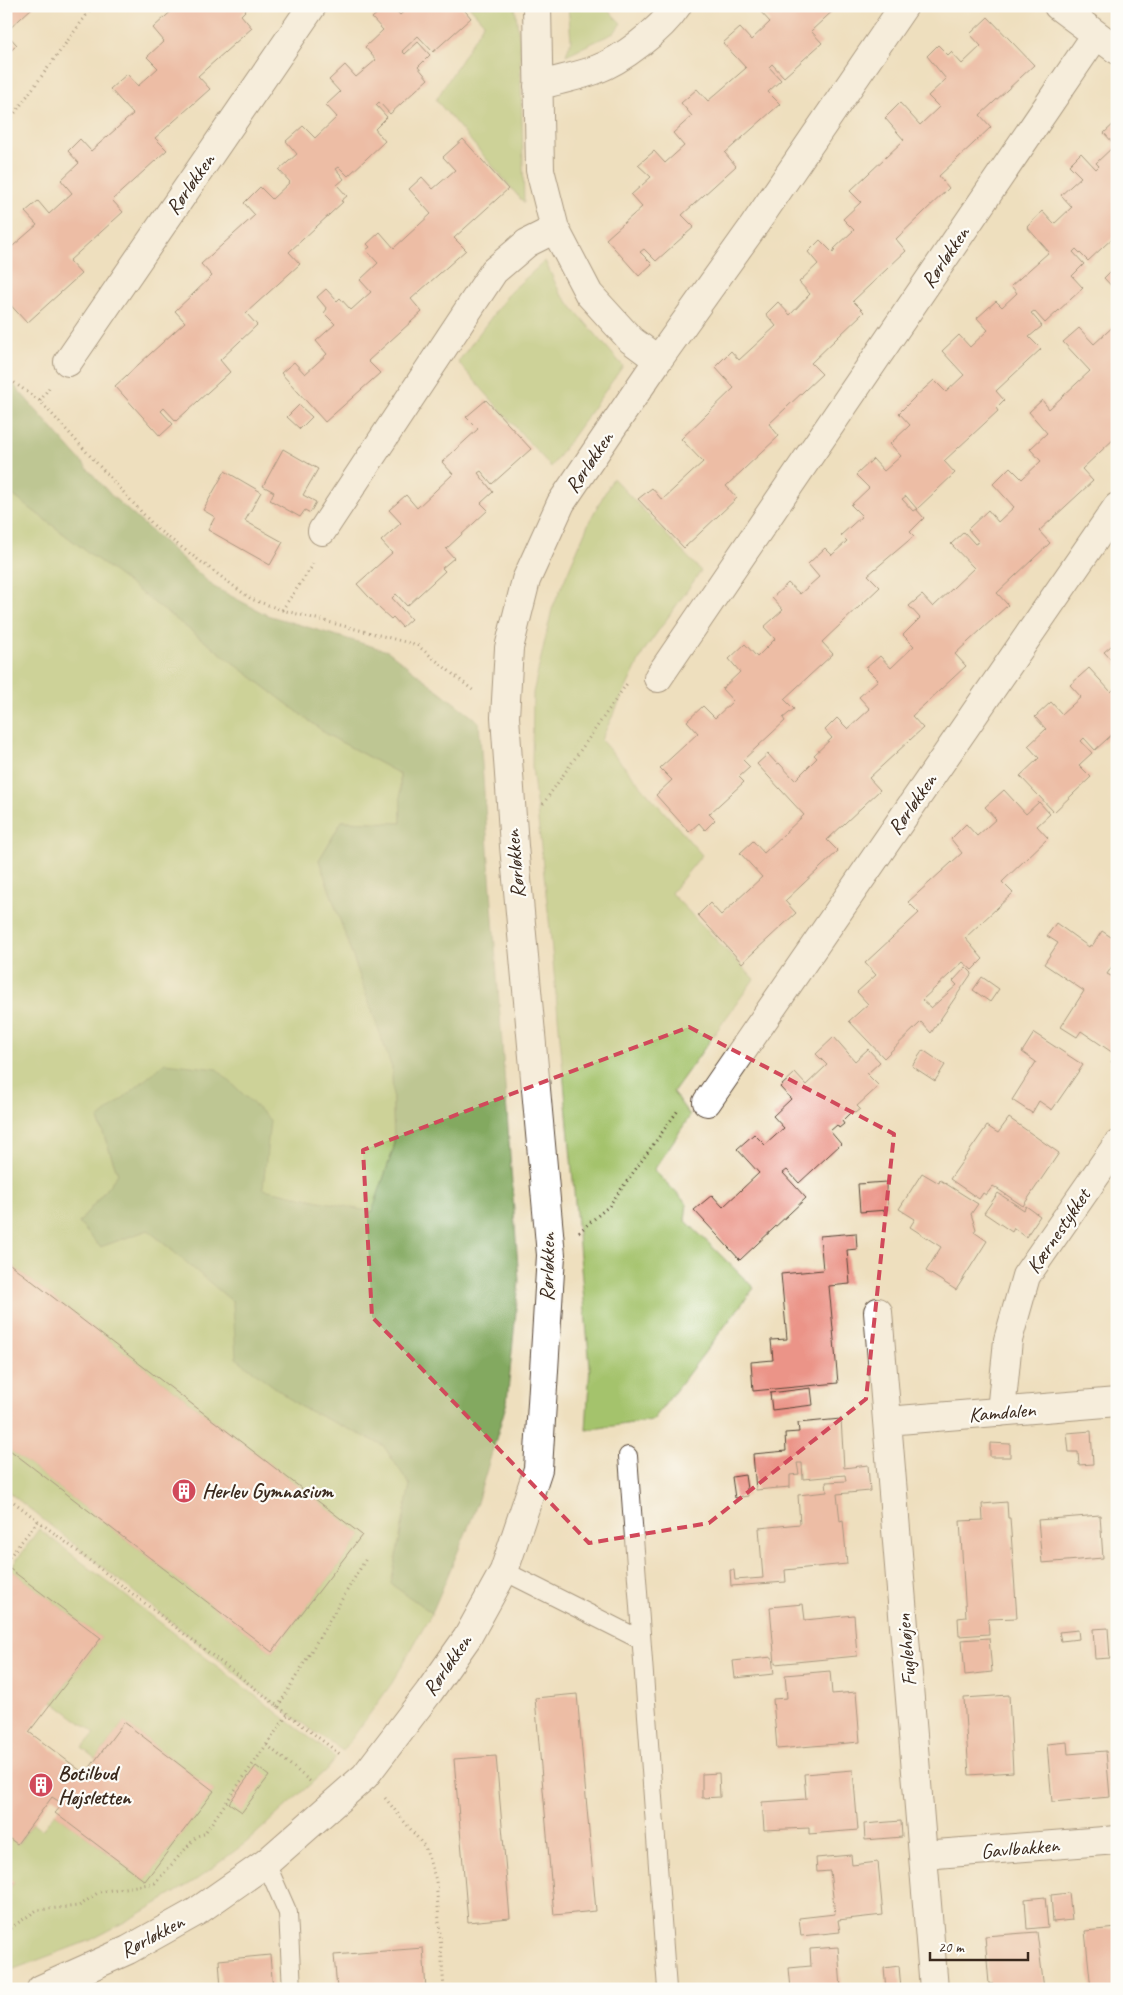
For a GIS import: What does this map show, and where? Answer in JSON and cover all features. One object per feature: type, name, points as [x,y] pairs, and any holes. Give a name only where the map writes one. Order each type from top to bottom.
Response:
[{"type":"street","name":"Rørløkken","points":[[68,362],[312,6]]},
{"type":"street","points":[[537,6],[540,170],[554,229],[589,294],[632,340],[658,360]]},
{"type":"street","points":[[538,86],[596,70],[632,50],[668,20],[677,6]]},
{"type":"street","name":"Rørløkken","points":[[40,1989],[128,1950],[196,1912],[266,1862],[365,1776],[429,1692],[467,1638],[504,1571],[538,1469],[551,1255],[514,846],[505,717],[510,648],[526,580],[561,503],[904,6]]},
{"type":"street","name":"Rørløkken","points":[[658,678],[1106,43],[1058,6]]},
{"type":"street","points":[[322,531],[494,271],[527,243],[554,229]]},
{"type":"street","name":"Rørløkken","points":[[707,1102],[1117,507]]},
{"type":"street","name":"Kærnestykket","points":[[1001,1412],[1008,1340],[1026,1276],[1117,1144]]},
{"type":"street","name":"Fuglehøjen","points":[[878,1312],[934,1989]]},
{"type":"street","name":"Kamdalen","points":[[887,1421],[1117,1402]]},
{"type":"street","name":"Gavlbakken","points":[[923,1856],[1117,1840]]},
{"type":"lane","points":[[628,1456],[667,1989]]},
{"type":"lane","points":[[504,1571],[641,1640]]},
{"type":"lane","points":[[266,1862],[288,1913],[292,1989]]},
{"type":"path","points":[[6,126],[93,6]]},
{"type":"path","points":[[6,377],[40,401],[157,529],[251,599],[282,610],[416,645],[505,717]]},
{"type":"path","points":[[282,610],[313,565],[322,531]]},
{"type":"path","points":[[541,807],[635,673],[658,678]]},
{"type":"path","points":[[551,1255],[610,1206],[688,1096],[707,1102]]},
{"type":"path","points":[[6,1496],[278,1706],[365,1776],[401,1816],[425,1847],[436,1880],[444,1989]]},
{"type":"path","points":[[6,1561],[38,1521]]},
{"type":"path","points":[[278,1706],[367,1557]]},
{"type":"path","points":[[6,1931],[37,1910],[79,1906],[100,1892],[155,1883],[197,1836],[204,1834],[288,1714]]},
{"type":"path","points":[[267,1745],[336,1802]]},
{"type":"highlighted area","points":[[689,1027],[894,1134],[866,1399],[709,1523],[589,1543],[372,1317],[363,1150]]},
{"type":"green space","points":[[469,6],[515,6],[520,44],[524,203],[436,100],[484,23]]},
{"type":"green space","points":[[568,6],[604,6],[621,23],[614,33],[566,55],[571,40]]},
{"type":"green space","points":[[545,261],[560,293],[623,366],[551,467],[458,362],[510,292]]},
{"type":"green space","points":[[6,376],[111,495],[214,587],[267,615],[388,651],[479,722],[519,1281],[507,1402],[473,1516],[432,1613],[391,1584],[410,1485],[383,1445],[301,1407],[236,1358],[233,1302],[148,1230],[100,1247],[79,1223],[118,1174],[98,1119],[165,1063],[217,1069],[270,1120],[263,1189],[372,1212],[394,1147],[392,1068],[319,860],[342,821],[401,823],[400,774],[328,735],[6,490]]},
{"type":"green space","points":[[613,478],[701,571],[644,651],[601,740],[702,855],[671,893],[754,979],[673,1092],[690,1116],[654,1170],[687,1204],[685,1220],[754,1288],[653,1420],[586,1430],[590,1366],[550,929],[532,766],[533,693],[552,609],[590,520]]},
{"type":"green space","points":[[6,490],[328,735],[400,774],[401,823],[342,821],[319,860],[392,1068],[394,1147],[372,1213],[262,1189],[98,1119],[118,1174],[79,1223],[100,1247],[148,1230],[233,1302],[237,1358],[301,1407],[383,1445],[410,1485],[391,1584],[432,1613],[392,1683],[343,1751],[278,1707],[6,1490],[6,1447],[272,1652],[362,1535],[6,1261]]},
{"type":"green space","points":[[39,1529],[336,1758],[326,1770],[248,1841],[196,1880],[91,1940],[6,1972],[6,1892],[14,1883],[6,1876],[6,1836],[18,1844],[33,1823],[42,1830],[55,1813],[145,1881],[214,1791],[124,1722],[96,1759],[82,1748],[95,1733],[53,1702],[101,1638],[10,1569]]},
{"type":"building","points":[[6,6],[34,6],[6,32]]},
{"type":"building","points":[[177,6],[250,6],[241,15],[252,28],[198,76],[210,89],[155,138],[167,150],[112,200],[123,212],[69,261],[81,274],[27,323],[6,300],[6,252],[37,225],[25,212],[38,201],[49,214],[72,193],[61,180],[79,163],[68,151],[80,139],[91,151],[133,114],[110,89],[127,74],[138,86],[158,68],[147,57],[164,41],[153,28]]},
{"type":"building","points":[[386,6],[392,6],[400,15],[410,6],[461,6],[471,18],[433,52],[418,36],[402,51],[405,54],[418,42],[430,55],[418,67],[428,79],[390,114],[379,102],[376,105],[387,117],[375,129],[385,141],[348,176],[339,167],[336,169],[344,179],[337,185],[347,196],[341,201],[343,202],[289,252],[300,264],[246,313],[257,325],[220,360],[230,372],[176,421],[164,408],[161,411],[173,424],[160,436],[115,386],[185,322],[175,311],[212,276],[201,264],[255,215],[244,203],[260,187],[272,199],[290,182],[279,170],[297,154],[286,141],[303,126],[315,138],[337,117],[326,105],[340,92],[329,80],[345,65],[356,77],[376,60],[365,47],[383,30],[372,18]]},
{"type":"building","points":[[763,6],[838,6],[811,31],[822,43],[784,77],[772,64],[769,67],[781,80],[768,92],[780,104],[725,153],[736,166],[682,215],[694,227],[656,261],[644,249],[640,252],[652,264],[639,276],[606,239],[642,207],[631,195],[651,177],[638,165],[654,151],[665,163],[684,146],[673,133],[692,116],[681,103],[697,89],[708,101],[746,68],[723,43],[740,28],[751,40],[770,22],[759,10]]},
{"type":"building","points":[[988,17],[1034,65],[980,115],[991,127],[939,176],[949,188],[896,239],[906,251],[853,301],[864,312],[811,363],[822,374],[769,424],[779,436],[726,486],[737,498],[684,548],[638,499],[652,488],[662,500],[703,462],[681,439],[734,388],[715,367],[731,351],[739,360],[776,326],[766,314],[778,302],[790,315],[810,294],[799,282],[818,264],[808,252],[820,240],[833,253],[834,249],[854,230],[843,219],[861,202],[850,191],[904,140],[885,118],[900,103],[920,125],[939,107],[928,96],[946,79],[927,56],[938,45],[948,55],[951,52],[962,64],[981,46],[970,34]]},
{"type":"building","points":[[6,33],[17,45],[6,55]]},
{"type":"building","points":[[1117,121],[1117,212],[1114,214],[1117,217],[1117,234],[1088,261],[1076,249],[1073,252],[1084,264],[1072,276],[1083,288],[1045,323],[1034,311],[1031,313],[1042,326],[1029,337],[1041,349],[996,391],[1004,400],[996,408],[998,411],[944,461],[955,473],[917,509],[906,496],[902,499],[913,511],[916,509],[924,518],[910,532],[914,536],[868,575],[880,587],[822,642],[833,654],[784,699],[794,709],[783,718],[785,721],[743,760],[750,767],[739,777],[744,782],[709,814],[715,820],[705,830],[699,823],[689,832],[656,795],[672,780],[660,768],[698,733],[687,721],[703,706],[715,718],[733,701],[722,689],[740,672],[729,659],[745,644],[757,657],[775,639],[764,627],[783,610],[772,598],[788,583],[800,594],[819,577],[808,564],[825,548],[832,555],[847,541],[841,535],[862,516],[851,505],[869,488],[856,475],[873,459],[884,471],[901,456],[890,444],[910,425],[899,413],[915,397],[934,380],[946,392],[964,375],[942,351],[959,335],[970,347],[988,330],[977,318],[996,301],[1002,307],[1017,293],[1011,286],[1049,252],[1027,227],[1042,211],[1054,224],[1072,207],[1061,195],[1081,177],[1069,165],[1081,153],[1096,169],[1099,166],[1096,163],[1115,145],[1104,133]]},
{"type":"building","points":[[463,139],[508,189],[454,238],[466,250],[411,299],[422,312],[368,361],[380,373],[325,422],[281,373],[294,362],[305,374],[327,354],[316,341],[335,324],[324,313],[327,309],[317,297],[326,289],[337,301],[340,298],[351,310],[371,292],[360,280],[378,263],[366,250],[370,247],[367,244],[380,232],[394,248],[431,214],[409,189],[422,177],[433,189],[455,170],[443,157]]},
{"type":"building","points":[[1117,265],[1117,292],[1104,278]]},
{"type":"building","points":[[1117,323],[1117,436],[1082,469],[1093,481],[1039,531],[1050,543],[997,593],[1008,605],[955,654],[966,666],[912,716],[923,728],[869,778],[880,790],[827,840],[838,851],[785,901],[796,913],[742,963],[698,915],[710,903],[721,915],[762,877],[740,853],[753,841],[764,853],[804,815],[757,764],[768,754],[795,780],[817,758],[814,755],[832,738],[825,730],[837,718],[848,729],[870,709],[859,697],[878,680],[866,668],[880,656],[891,668],[914,646],[903,635],[920,618],[909,606],[922,595],[933,607],[974,568],[951,544],[964,532],[975,544],[979,542],[968,529],[988,510],[998,522],[1014,507],[993,484],[1010,467],[1022,479],[1041,461],[1030,449],[1047,433],[1029,412],[1042,400],[1049,409],[1090,371],[1063,342],[1079,328],[1094,344]]},
{"type":"building","points":[[486,400],[531,449],[492,484],[481,471],[478,473],[493,492],[481,503],[488,510],[446,549],[454,558],[442,568],[445,571],[407,606],[396,594],[392,598],[411,619],[402,627],[393,617],[391,619],[380,609],[357,584],[392,553],[381,541],[401,523],[389,510],[406,495],[417,508],[453,474],[442,462],[478,429],[466,417]]},
{"type":"building","points":[[299,405],[312,417],[300,429],[287,417]]},
{"type":"building","points":[[283,449],[318,469],[303,495],[316,502],[310,513],[305,510],[300,517],[270,500],[274,492],[263,486]]},
{"type":"building","points":[[225,471],[261,492],[245,521],[283,542],[270,565],[208,530],[215,517],[203,510]]},
{"type":"building","points":[[1117,641],[1117,666],[1104,652]]},
{"type":"building","points":[[1089,668],[1111,692],[1117,686],[1117,730],[1095,750],[1084,738],[1081,741],[1092,753],[1079,765],[1091,777],[1054,812],[1020,776],[1039,758],[1028,746],[1046,729],[1035,717],[1051,702],[1062,714],[1081,697],[1070,685]]},
{"type":"building","points":[[1004,790],[1026,814],[1039,802],[1050,814],[1037,826],[1048,838],[1002,882],[1013,893],[965,938],[983,959],[972,970],[963,962],[922,1000],[931,1008],[957,985],[953,981],[966,967],[972,973],[931,1033],[921,1022],[884,1058],[849,1021],[868,1004],[857,992],[876,975],[865,963],[919,913],[908,902],[962,853],[951,839],[966,824],[977,836],[996,819],[985,807]]},
{"type":"building","points":[[1056,923],[1089,947],[1090,945],[1092,946],[1102,931],[1117,941],[1117,963],[1115,962],[1107,974],[1117,979],[1117,1066],[1111,1062],[1116,1055],[1081,1031],[1077,1037],[1061,1027],[1084,991],[1044,964],[1058,943],[1047,936]]},
{"type":"building","points":[[982,977],[999,989],[990,1002],[973,990]]},
{"type":"building","points":[[1034,1033],[1083,1065],[1052,1110],[1039,1101],[1032,1113],[1012,1100],[1036,1062],[1022,1052]]},
{"type":"building","points":[[834,1037],[855,1061],[868,1049],[880,1062],[867,1074],[879,1086],[857,1106],[860,1109],[855,1113],[852,1111],[842,1121],[844,1124],[839,1128],[837,1125],[830,1131],[841,1144],[799,1183],[787,1170],[783,1173],[806,1198],[740,1260],[694,1210],[712,1195],[723,1207],[759,1173],[737,1149],[754,1134],[765,1145],[784,1128],[773,1116],[791,1099],[780,1087],[795,1073],[806,1085],[827,1065],[816,1054]]},
{"type":"building","points":[[923,1050],[945,1065],[935,1081],[912,1066]]},
{"type":"building","points":[[1009,1118],[1059,1153],[1023,1206],[993,1186],[986,1195],[983,1193],[979,1199],[950,1179],[987,1126],[998,1133]]},
{"type":"building","points":[[922,1173],[939,1183],[940,1180],[978,1204],[971,1214],[976,1229],[974,1232],[987,1241],[956,1290],[926,1271],[941,1247],[910,1227],[915,1219],[899,1209]]},
{"type":"building","points":[[886,1182],[888,1210],[860,1212],[858,1184]]},
{"type":"building","points":[[998,1193],[1024,1210],[1026,1206],[1040,1216],[1026,1237],[1014,1228],[1012,1232],[984,1213]]},
{"type":"building","points":[[856,1233],[857,1249],[847,1250],[850,1284],[829,1286],[838,1383],[753,1391],[751,1362],[773,1360],[771,1340],[787,1339],[781,1274],[823,1270],[820,1236]]},
{"type":"building","name":"Herlev Gymnasium","points":[[6,1261],[362,1535],[272,1652],[6,1447]]},
{"type":"building","points":[[811,1388],[813,1405],[772,1410],[770,1393]]},
{"type":"building","points":[[841,1419],[844,1468],[868,1465],[870,1491],[837,1494],[840,1521],[843,1520],[847,1564],[785,1570],[786,1582],[731,1586],[730,1570],[734,1570],[735,1580],[763,1578],[759,1528],[800,1524],[798,1495],[827,1492],[826,1482],[846,1481],[845,1475],[803,1479],[802,1463],[797,1463],[799,1474],[790,1475],[790,1487],[756,1490],[753,1454],[786,1451],[785,1433],[799,1432],[798,1423]]},
{"type":"building","points":[[1091,1431],[1093,1464],[1079,1465],[1078,1452],[1069,1452],[1067,1433]]},
{"type":"building","points":[[990,1443],[1010,1444],[1010,1457],[990,1457]]},
{"type":"building","points":[[745,1475],[748,1496],[735,1498],[732,1477]]},
{"type":"building","points":[[1007,1502],[1008,1518],[1010,1518],[1017,1618],[988,1619],[989,1634],[959,1636],[958,1618],[966,1617],[960,1521],[983,1520],[982,1504]]},
{"type":"building","points":[[1100,1515],[1103,1558],[1042,1563],[1038,1520]]},
{"type":"building","points":[[10,1569],[101,1638],[29,1732],[85,1774],[124,1722],[214,1791],[145,1881],[55,1813],[63,1804],[52,1797],[17,1844],[6,1836],[6,1574]]},
{"type":"building","points":[[803,1604],[805,1620],[854,1615],[857,1656],[775,1664],[770,1607]]},
{"type":"building","points":[[1108,1628],[1110,1658],[1095,1659],[1093,1629]]},
{"type":"building","points":[[1078,1630],[1079,1639],[1061,1641],[1059,1632]]},
{"type":"building","points":[[989,1638],[992,1672],[965,1675],[962,1640]]},
{"type":"building","points":[[772,1657],[774,1674],[735,1678],[733,1661]]},
{"type":"building","points":[[830,1671],[832,1694],[856,1692],[860,1742],[777,1749],[773,1699],[787,1698],[785,1675]]},
{"type":"building","points":[[577,1694],[596,1911],[554,1915],[535,1698]]},
{"type":"building","points":[[1009,1695],[1013,1772],[969,1775],[964,1698]]},
{"type":"building","points":[[1067,1742],[1068,1754],[1106,1751],[1110,1797],[1052,1802],[1047,1744]]},
{"type":"building","points":[[496,1756],[510,1918],[468,1922],[454,1759]]},
{"type":"building","points":[[256,1766],[269,1776],[242,1812],[229,1803]]},
{"type":"building","points":[[853,1770],[858,1830],[809,1834],[809,1828],[764,1830],[762,1802],[806,1799],[804,1774]]},
{"type":"building","points":[[719,1773],[720,1797],[702,1798],[702,1774]]},
{"type":"building","points":[[901,1821],[902,1837],[865,1840],[864,1824]]},
{"type":"building","points":[[851,1855],[852,1865],[878,1862],[883,1915],[838,1920],[840,1932],[801,1936],[799,1918],[835,1914],[830,1871],[817,1872],[816,1858]]},
{"type":"building","points":[[6,1876],[14,1882],[6,1892]]},
{"type":"building","points":[[1069,1893],[1072,1920],[1053,1922],[1051,1895]]},
{"type":"building","points":[[1045,1897],[1048,1927],[1027,1929],[1025,1899]]},
{"type":"building","points":[[1117,1928],[1117,1989],[1091,1989],[1085,1931]]},
{"type":"building","points":[[1037,1932],[1044,1989],[995,1989],[994,1984],[989,1984],[985,1936]]},
{"type":"building","points":[[838,1947],[841,1989],[791,1989],[789,1968],[811,1966],[810,1949]]},
{"type":"building","points":[[423,1948],[426,1989],[337,1989],[334,1955]]},
{"type":"building","points":[[270,1955],[273,1989],[221,1989],[219,1960]]},
{"type":"building","points":[[899,1966],[901,1989],[886,1989],[884,1968]]},
{"type":"place","name":"Herlev Gymnasium","points":[[184,1491]]},
{"type":"place","name":"Botilbud Højsletten","points":[[41,1785]]}]
